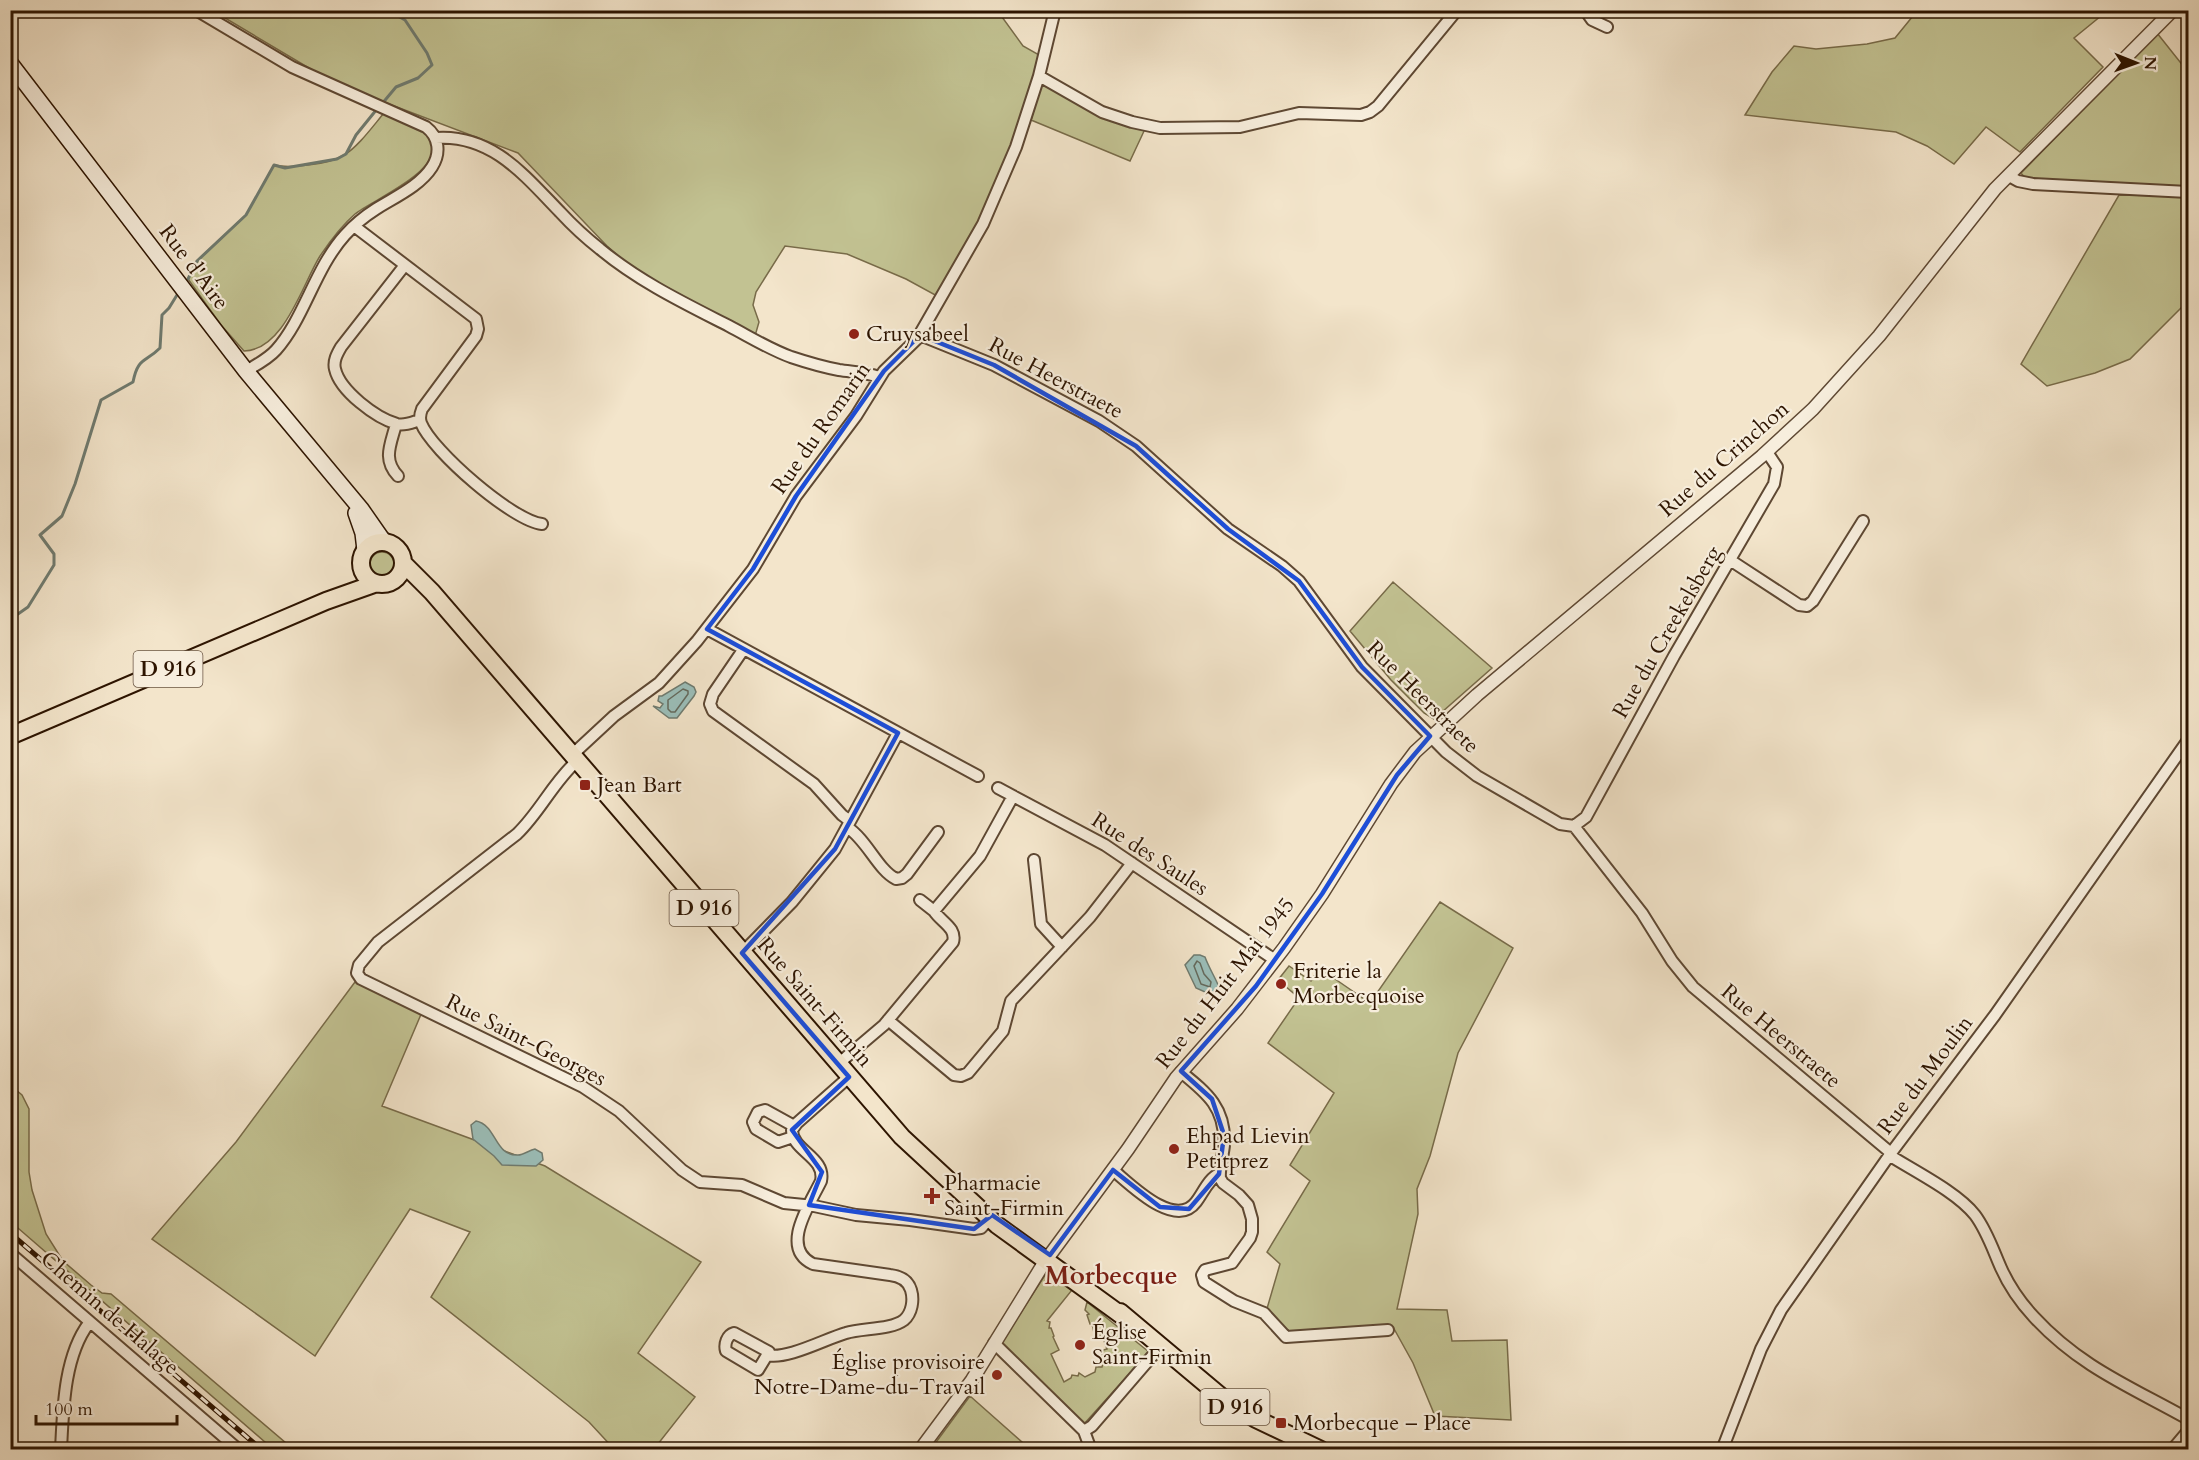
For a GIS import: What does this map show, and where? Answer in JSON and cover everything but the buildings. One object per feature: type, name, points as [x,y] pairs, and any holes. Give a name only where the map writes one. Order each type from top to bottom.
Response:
[{"type":"main road","name":"Rue d'Aire","points":[[10,63],[246,371],[346,495],[363,512],[384,542]]},
{"type":"main road","name":"Rue d'Aire","points":[[346,495],[361,525],[365,550]]},
{"type":"main road","points":[[384,542],[392,544],[398,550],[403,563],[400,574],[393,582],[384,585],[374,584],[365,577],[360,566],[361,558],[365,550],[375,543],[384,542]]},
{"type":"main road","name":"Rue Saint-Firmin","points":[[403,563],[432,592],[902,1137],[991,1217],[1048,1258]]},
{"type":"main road","name":"D 916","points":[[326,601],[351,580],[360,566]]},
{"type":"main road","name":"Rue Saint-Firmin","points":[[393,582],[412,586],[441,604]]},
{"type":"main road","name":"D 916","points":[[10,736],[326,601],[374,584]]},
{"type":"main road","name":"D 916","points":[[1048,1258],[1072,1270],[1160,1347],[1236,1408],[1321,1449]]},
{"type":"street","points":[[196,10],[292,67],[426,127],[436,138],[438,147],[436,158],[428,172],[354,226],[336,246],[281,344],[269,356],[246,371]]},
{"type":"street","name":"Rue du Romarin","points":[[575,758],[614,716],[659,683],[707,629],[753,569],[796,496],[856,416],[879,377],[920,335],[987,216],[1020,138],[1040,76],[1055,10]]},
{"type":"street","points":[[1040,76],[1102,112],[1160,128],[1240,127],[1299,113],[1361,115],[1378,106],[1456,10]]},
{"type":"street","points":[[1585,10],[1592,20],[1606,27]]},
{"type":"street","name":"Rue du Crinchon","points":[[1430,736],[1767,452],[1818,405],[1862,356],[1978,209],[2173,10]]},
{"type":"street","points":[[436,138],[452,137],[472,141],[506,159],[592,243],[632,273],[664,293],[778,352],[829,368],[879,377]]},
{"type":"street","points":[[2009,176],[2018,181],[2033,184],[2188,192]]},
{"type":"street","points":[[354,226],[473,316],[478,328],[474,340],[422,409],[420,420],[460,471],[525,520],[542,524]]},
{"type":"street","points":[[405,264],[341,347],[335,363],[338,376],[360,404],[396,424],[420,420]]},
{"type":"street","name":"Rue Heerstraete","points":[[920,335],[994,365],[1099,421],[1136,446],[1228,529],[1282,566],[1299,581],[1362,667],[1452,757],[1471,772],[1560,824],[1574,826],[1642,913],[1672,961],[1693,987],[1890,1154],[1954,1196],[1971,1210],[1986,1233],[2015,1293],[2037,1320],[2067,1348],[2108,1377],[2188,1419]]},
{"type":"street","points":[[396,424],[388,459],[390,466],[398,476]]},
{"type":"street","name":"Rue du Creekelsberg","points":[[1574,826],[1586,817],[1776,479],[1777,467],[1767,452]]},
{"type":"street","points":[[1730,560],[1798,605],[1807,606],[1813,601],[1863,521]]},
{"type":"street","points":[[707,629],[978,776]]},
{"type":"street","points":[[743,650],[713,694],[710,704],[713,711],[814,784],[888,873],[896,879],[907,874],[938,832]]},
{"type":"street","points":[[742,952],[797,897],[830,855],[898,733]]},
{"type":"street","name":"Rue du Huit Mai 1945","points":[[920,1449],[960,1398],[1048,1258],[1181,1072],[1237,1009],[1275,960],[1322,894],[1397,775],[1430,736]]},
{"type":"street","name":"Rue du Moulin","points":[[1722,1449],[1761,1349],[1775,1320],[1890,1154],[1995,1015],[2188,740]]},
{"type":"street","name":"Rue Saint-Georges","points":[[575,758],[538,812],[517,834],[378,942],[361,961],[358,969],[359,976],[368,983],[540,1065],[589,1091],[624,1115],[682,1170],[696,1180],[710,1184],[742,1185],[779,1202],[809,1205],[856,1215],[974,1229],[981,1228],[991,1217]]},
{"type":"street","name":"Rue des Saules","points":[[998,788],[1092,837],[1275,960]]},
{"type":"street","points":[[934,911],[980,856],[1013,796]]},
{"type":"street","points":[[1034,860],[1041,924],[1062,947]]},
{"type":"street","points":[[888,1020],[952,1073],[963,1075],[970,1071],[1003,1031],[1011,1001],[1090,917],[1132,863]]},
{"type":"street","points":[[767,1355],[781,1356],[847,1332],[896,1324],[905,1319],[910,1311],[911,1291],[902,1278],[813,1264],[802,1257],[796,1239],[821,1180],[822,1172],[794,1132],[953,942],[955,936],[953,931],[920,900]]},
{"type":"street","points":[[1181,1072],[1209,1095],[1220,1115],[1224,1135],[1219,1174],[1221,1181],[1248,1205],[1252,1219],[1252,1232],[1234,1260],[1229,1264],[1207,1269],[1203,1273],[1204,1282],[1234,1301],[1264,1313],[1281,1333],[1291,1337],[1388,1330]]},
{"type":"street","points":[[1113,1170],[1155,1204],[1176,1210],[1193,1206],[1214,1177],[1219,1174]]},
{"type":"street","name":"Chemin de Halage","points":[[10,1252],[89,1323],[114,1341],[238,1449]]},
{"type":"street","points":[[61,1449],[72,1362],[79,1340],[89,1323]]},
{"type":"street","points":[[994,1343],[1084,1431],[1091,1449]]},
{"type":"street","points":[[1084,1431],[1092,1426],[1160,1347]]},
{"type":"street","points":[[2172,1449],[2188,1431]]},
{"type":"highlighted area","points":[[920,335],[994,365],[1136,446],[1228,529],[1299,581],[1362,667],[1430,736],[1397,775],[1322,894],[1256,986],[1181,1071],[1212,1099],[1224,1135],[1219,1174],[1189,1209],[1160,1207],[1113,1170],[1050,1255],[992,1215],[974,1229],[809,1205],[822,1172],[792,1130],[849,1077],[742,953],[835,849],[898,733],[707,629],[753,569],[796,496],[884,371]]},
{"type":"green space","points":[[231,10],[1001,10],[1002,17],[1023,46],[1041,56],[1018,131],[983,215],[937,296],[906,279],[847,254],[785,246],[756,292],[753,305],[759,322],[755,336],[672,292],[631,267],[607,246],[518,153],[381,101],[319,74],[225,18]]},
{"type":"green space","points":[[1917,11],[2107,11],[2074,38],[2103,67],[2020,152],[1986,127],[1954,164],[1927,146],[1896,132],[1745,115],[1772,72],[1794,46],[1816,49],[1867,44],[1895,38]]},
{"type":"green space","points":[[2157,33],[2188,72],[2188,187],[2026,179],[2021,173]]},
{"type":"green space","points":[[1043,84],[1145,129],[1130,161],[1031,120]]},
{"type":"green space","points":[[384,113],[414,125],[428,136],[433,148],[430,160],[408,181],[355,214],[345,224],[320,256],[281,328],[270,340],[258,348],[244,351],[221,325],[188,279],[197,261],[246,215],[274,165],[310,165],[338,158],[355,147]]},
{"type":"green space","points":[[2119,195],[2188,196],[2188,313],[2181,308],[2130,359],[2095,373],[2047,386],[2021,364]]},
{"type":"green space","points":[[382,552],[387,553],[393,559],[393,569],[387,575],[382,576],[377,575],[371,569],[370,564],[371,559],[377,553]]},
{"type":"green space","points":[[1393,582],[1492,668],[1434,719],[1424,713],[1391,680],[1350,631]]},
{"type":"green space","points":[[1440,902],[1513,948],[1458,1053],[1430,1156],[1417,1189],[1418,1214],[1397,1309],[1447,1310],[1452,1341],[1507,1340],[1511,1420],[1435,1416],[1413,1363],[1393,1327],[1290,1332],[1266,1312],[1280,1264],[1267,1252],[1310,1181],[1290,1165],[1334,1093],[1268,1043],[1299,998],[1278,980],[1289,966],[1311,981],[1319,968],[1370,1003]]},
{"type":"green space","points":[[355,982],[422,1012],[382,1106],[545,1166],[701,1262],[638,1353],[695,1397],[654,1449],[614,1449],[589,1422],[431,1297],[470,1232],[410,1209],[315,1356],[152,1239],[236,1142]]},
{"type":"green space","points":[[10,1085],[22,1095],[29,1109],[29,1172],[32,1190],[46,1234],[63,1261],[102,1293],[111,1294],[293,1449],[273,1449],[11,1222]]},
{"type":"green space","points":[[1047,1272],[1072,1290],[1047,1321],[1050,1322],[1049,1328],[1051,1328],[1059,1350],[1051,1354],[1064,1382],[1072,1375],[1078,1376],[1079,1373],[1085,1377],[1095,1372],[1096,1367],[1102,1367],[1104,1360],[1110,1358],[1108,1353],[1102,1355],[1100,1351],[1107,1349],[1102,1335],[1095,1337],[1087,1315],[1089,1314],[1085,1310],[1087,1302],[1149,1352],[1084,1424],[1001,1343]]},
{"type":"green space","points":[[970,1396],[1030,1449],[931,1449]]},
{"type":"water","points":[[685,682],[694,687],[696,692],[677,718],[669,718],[653,706],[660,708],[663,704],[658,701],[659,696]]},
{"type":"water","points":[[1194,955],[1205,957],[1219,987],[1214,996],[1196,988],[1185,965]]},
{"type":"water","points":[[476,1121],[488,1128],[504,1151],[518,1155],[535,1149],[542,1153],[543,1160],[536,1166],[502,1165],[473,1139],[471,1125]]},
{"type":"waterway","points":[[381,105],[396,87],[418,78],[432,65],[427,53],[405,20],[387,10]]},
{"type":"waterway","points":[[188,279],[197,261],[246,215],[274,165],[285,168],[337,159],[346,154],[356,135],[377,109]]},
{"type":"waterway","points":[[10,609],[18,614],[28,607],[54,565],[54,554],[40,535],[62,516],[75,484],[101,400],[133,382],[140,364],[160,348],[162,315],[177,295]]},
{"type":"railway","points":[[10,1233],[262,1450]]},
{"type":"place","name":"Cruysabeel","points":[[854,334]]},
{"type":"place","name":"Jean Bart","points":[[585,785]]},
{"type":"place","name":"Friterie la Morbecquoise","points":[[1281,984]]},
{"type":"place","name":"Ehpad Lievin Petitprez","points":[[1174,1149]]},
{"type":"place","name":"Pharmacie Saint-Firmin","points":[[932,1196]]},
{"type":"place","name":"Église Saint-Firmin","points":[[1080,1345]]},
{"type":"place","name":"Église provisoire Notre-Dame-du-Travail","points":[[997,1375]]},
{"type":"place","name":"Morbecque – Place","points":[[1281,1423]]},
{"type":"district","name":"Morbecque","points":[[1111,1275]]}]
